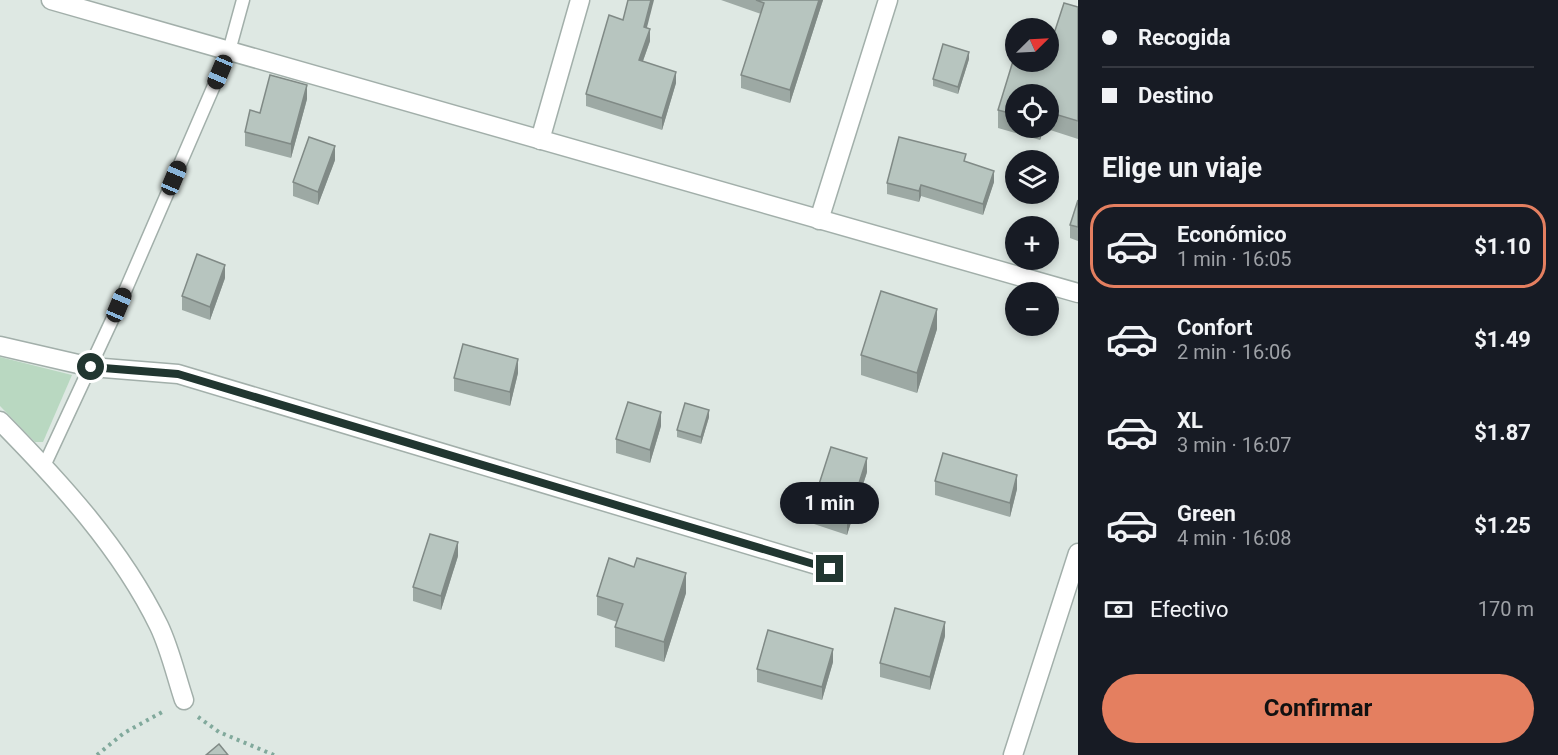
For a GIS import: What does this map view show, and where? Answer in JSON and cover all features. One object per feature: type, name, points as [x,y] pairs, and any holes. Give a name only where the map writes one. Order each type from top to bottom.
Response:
[{"type":"street","points":[[51,0],[1078,293]]},
{"type":"street","points":[[540,140],[580,0]]},
{"type":"street","points":[[819,220],[888,0]]},
{"type":"street","points":[[0,346],[91,367],[178,374],[830,569]]},
{"type":"street","points":[[0,421],[45,466],[116,554],[160,627],[184,700]]},
{"type":"street","points":[[1013,755],[1078,553]]},
{"type":"lane","points":[[45,466],[91,367],[229,51],[243,0]]},
{"type":"path","points":[[97,755],[124,732],[184,700],[198,717],[219,732],[274,755]]},
{"type":"green space","points":[[0,357],[72,375],[43,442],[35,442],[0,406]]},
{"type":"building","points":[[628,0],[651,0],[644,27],[650,29],[639,60],[676,72],[662,118],[586,94],[609,15],[623,20]]},
{"type":"building","points":[[756,0],[819,0],[790,90],[741,75],[764,3]]},
{"type":"building","points":[[1064,3],[1078,7],[1078,121],[1059,115],[1059,84],[1006,84],[1010,72],[1059,72],[1059,18]]},
{"type":"building","points":[[943,44],[969,52],[958,87],[933,79]]},
{"type":"building","points":[[270,75],[307,85],[291,144],[245,132],[250,110],[260,113]]},
{"type":"building","points":[[1005,87],[1005,112],[998,110]]},
{"type":"building","points":[[309,137],[335,146],[318,192],[293,182]]},
{"type":"building","points":[[899,137],[966,154],[964,161],[994,171],[983,204],[921,185],[919,191],[887,183]]},
{"type":"building","points":[[1078,200],[1078,227],[1070,225]]},
{"type":"building","points":[[197,254],[225,265],[210,307],[182,296]]},
{"type":"building","points":[[881,291],[937,309],[917,373],[861,355]]},
{"type":"building","points":[[463,344],[518,359],[510,392],[454,378]]},
{"type":"building","points":[[628,402],[661,412],[650,450],[616,439]]},
{"type":"building","points":[[685,403],[709,410],[701,437],[677,430]]},
{"type":"building","points":[[831,447],[867,458],[847,521],[811,509]]},
{"type":"building","points":[[943,453],[1017,475],[1010,503],[935,481]]},
{"type":"building","points":[[430,534],[458,542],[441,596],[413,587]]},
{"type":"building","points":[[609,558],[634,567],[637,558],[686,573],[664,642],[615,627],[623,604],[597,596]]},
{"type":"building","points":[[895,608],[945,622],[930,677],[880,663]]},
{"type":"building","points":[[768,630],[833,649],[822,687],[757,669]]},
{"type":"building","points":[[219,744],[228,755],[206,755]]},
{"type":"route","points":[[91,367],[178,374],[830,569]]}]
